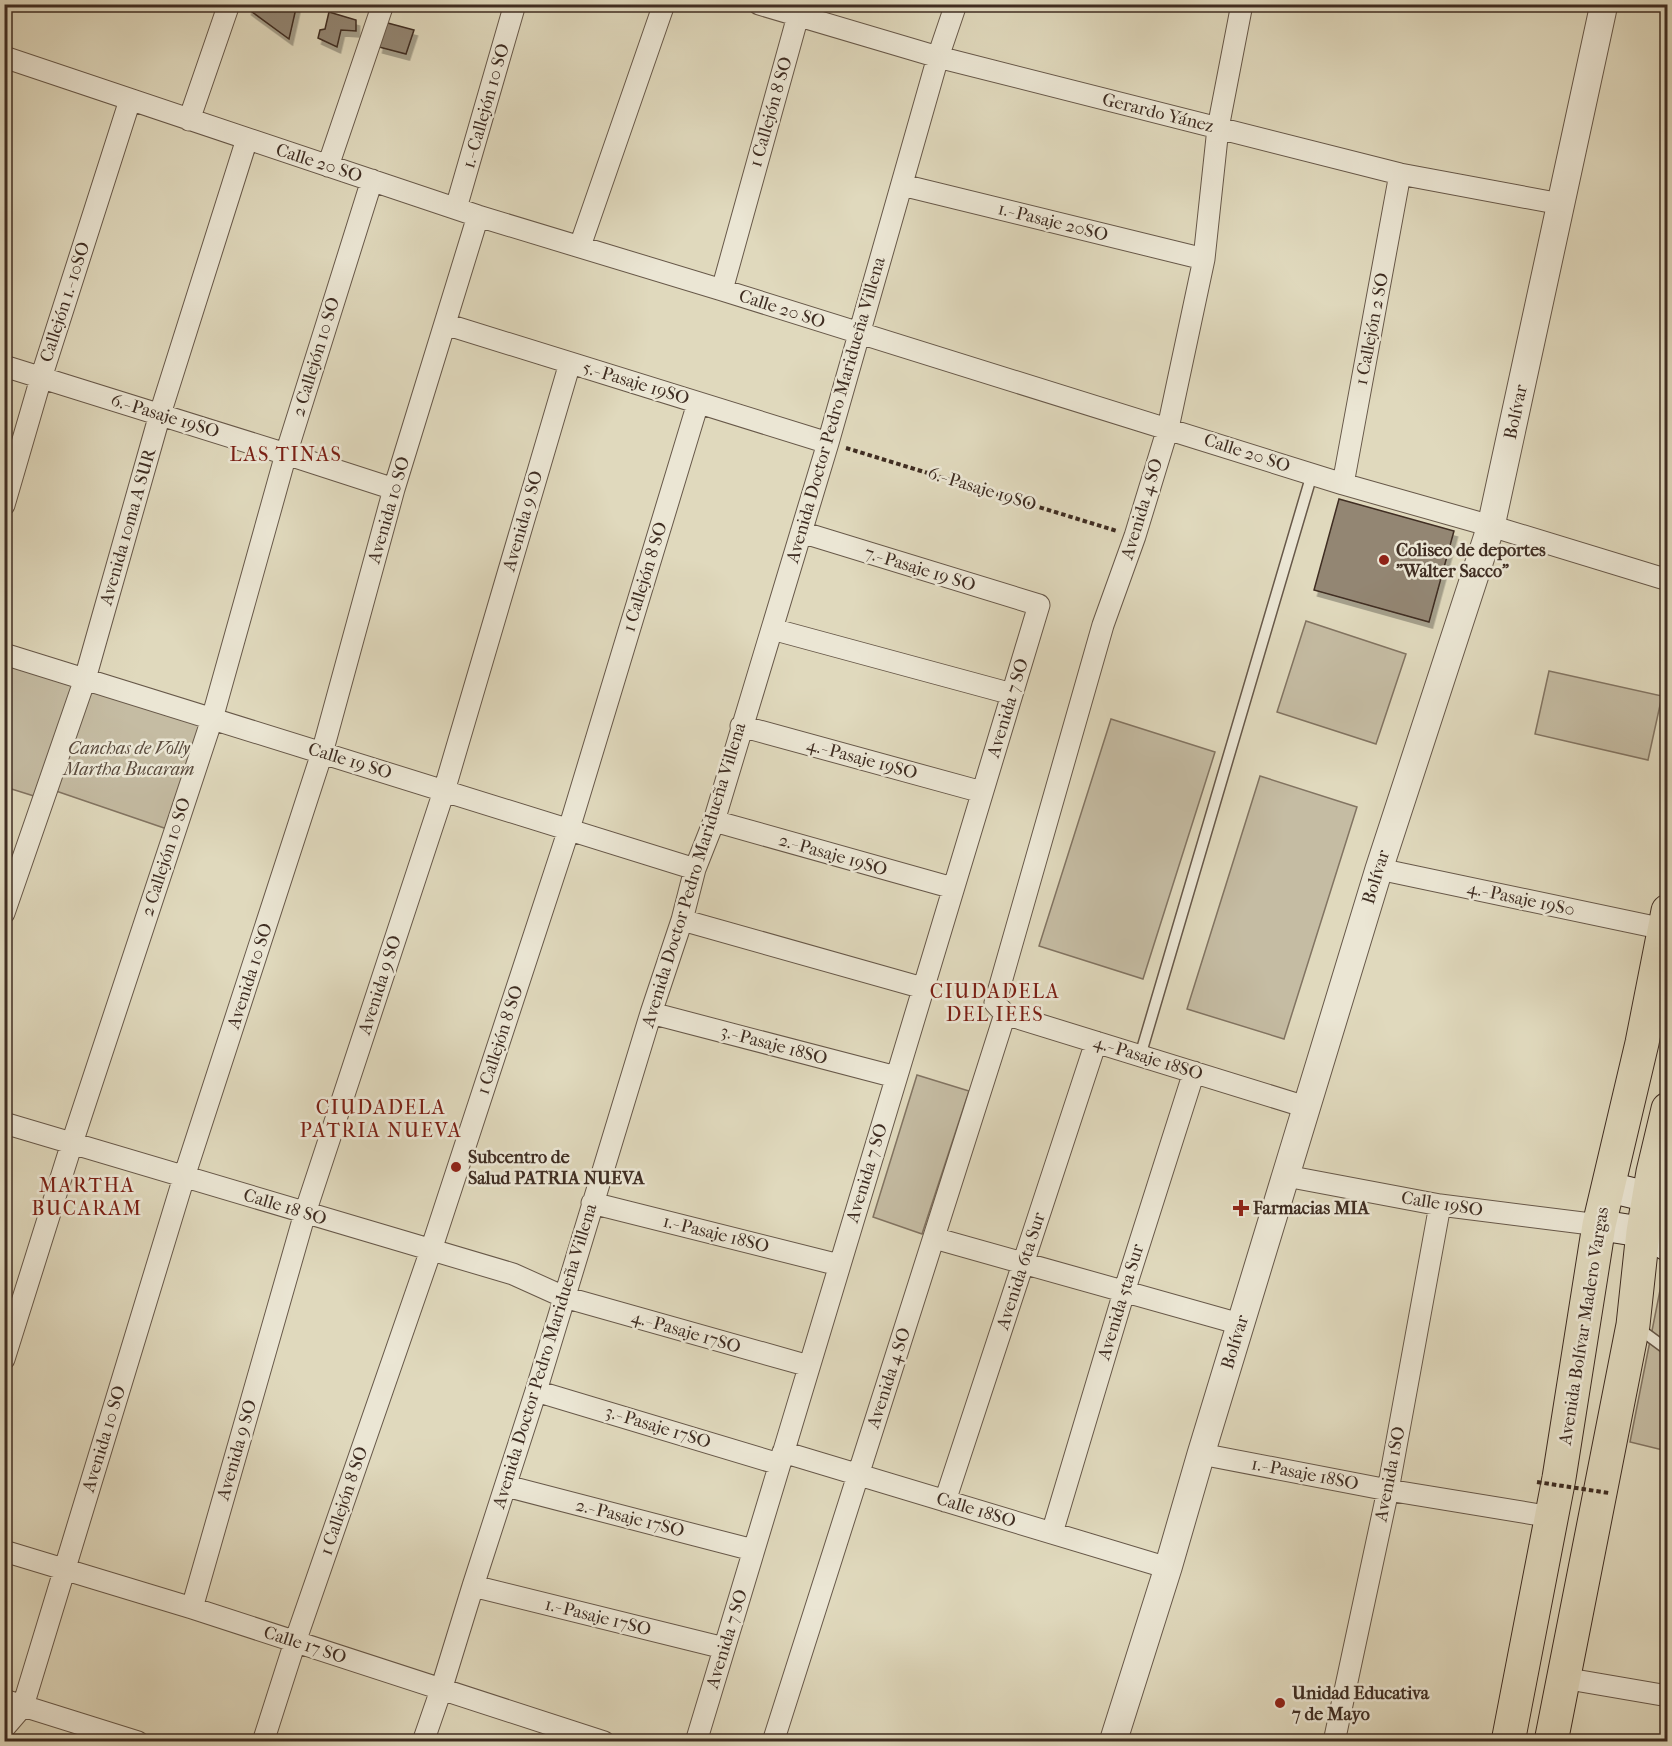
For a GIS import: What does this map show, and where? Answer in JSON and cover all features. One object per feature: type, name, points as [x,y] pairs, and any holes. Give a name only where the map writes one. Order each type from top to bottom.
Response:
[{"type":"main road","name":"Avenida Bolívar Madero Vargas","points":[[1508,1742],[1552,1517],[1599,1225],[1642,1042],[1666,920]]},
{"type":"main road","points":[[1551,1742],[1633,1325],[1655,1239],[1658,1201],[1653,1172],[1668,1109]]},
{"type":"main road","points":[[1608,1187],[1658,1201]]},
{"type":"main road","points":[[1599,1225],[1655,1239]]},
{"type":"street","points":[[189,120],[229,4]]},
{"type":"street","points":[[328,166],[383,4]]},
{"type":"street","name":"1.- Callejón 10 SO","points":[[456,208],[515,4]]},
{"type":"street","points":[[580,246],[664,4]]},
{"type":"street","name":"Gerardo Yánez","points":[[759,4],[800,10],[938,57],[1401,174],[1561,204]]},
{"type":"street","name":"Avenida Doctor Pedro Maridueña Villena","points":[[423,1742],[536,1391],[592,1203],[682,920],[695,869],[714,821],[828,443],[938,57],[956,4]]},
{"type":"street","name":"Avenida 4 SO","points":[[773,1742],[933,1238],[1000,1008],[1103,625],[1135,536],[1167,428],[1203,259],[1218,128],[1242,4]]},
{"type":"street","name":"Bolívar","points":[[1113,1742],[1168,1568],[1378,869],[1491,526],[1604,4]]},
{"type":"street","name":"1 Callejón 8 SO","points":[[722,290],[800,10]]},
{"type":"street","name":"Calle 20 SO","points":[[4,57],[478,216],[1342,484],[1491,526],[1668,580]]},
{"type":"street","name":"Callejón 1.- 10SO","points":[[4,505],[41,378],[130,100]]},
{"type":"street","name":"Avenida 10ma A SUR","points":[[4,913],[85,679],[160,414],[247,139]]},
{"type":"street","name":"1 Callejón 2 SO","points":[[1342,484],[1401,174]]},
{"type":"street","name":"2 Callejón 10 SO","points":[[4,1359],[72,1143],[212,719],[286,454],[372,180]]},
{"type":"street","name":"1.- Pasaje 20SO","points":[[902,184],[1203,259]]},
{"type":"street","name":"Avenida 10 SO","points":[[4,1728],[64,1571],[184,1177],[322,753],[394,489],[478,216]]},
{"type":"street","name":"5.- Pasaje 19SO","points":[[445,324],[828,443]]},
{"type":"street","name":"Avenida 9 SO","points":[[192,1608],[305,1213],[444,790],[570,363]]},
{"type":"street","name":"6.- Pasaje 19SO","points":[[4,366],[394,489]]},
{"type":"street","name":"1 Callejón 8 SO","points":[[263,1742],[295,1642],[431,1250],[569,829],[698,403]]},
{"type":"street","name":"7.- Pasaje 19 SO","points":[[801,532],[1039,605]]},
{"type":"street","name":"Avenida 7 SO","points":[[696,1742],[1039,605]]},
{"type":"street","points":[[772,628],[1012,694]]},
{"type":"street","name":"Calle 19 SO","points":[[4,654],[695,869]]},
{"type":"street","name":"4.- Pasaje 19SO","points":[[741,726],[982,792]]},
{"type":"street","name":"2.- Pasaje 19SO","points":[[714,821],[953,888]]},
{"type":"street","name":"4.- Pasaje 19S0","points":[[1378,869],[1666,920]]},
{"type":"street","points":[[682,920],[923,988]]},
{"type":"street","name":"4.- Pasaje 18SO","points":[[1000,1008],[1096,1042],[1306,1107]]},
{"type":"street","name":"3.- Pasaje 18SO","points":[[651,1013],[896,1077]]},
{"type":"street","name":"Avenida 6ta Sur","points":[[945,1501],[1096,1042]]},
{"type":"street","name":"Avenida 5ta Sur","points":[[1052,1533],[1124,1292],[1194,1072]]},
{"type":"street","name":"Calle 18 SO","points":[[4,1123],[513,1274],[564,1297]]},
{"type":"street","name":"Calle 19SO","points":[[1286,1176],[1440,1205],[1599,1225]]},
{"type":"street","name":"1.- Pasaje 18SO","points":[[592,1203],[839,1266]]},
{"type":"street","name":"Avenida 1SO","points":[[1334,1742],[1388,1490],[1440,1205]]},
{"type":"street","points":[[933,1238],[1240,1324]]},
{"type":"street","name":"4.- Pasaje 17SO","points":[[564,1297],[809,1366]]},
{"type":"street","name":"3.- Pasaje 17SO","points":[[536,1391],[781,1458]]},
{"type":"street","name":"1.- Pasaje 18SO","points":[[1201,1454],[1388,1490],[1552,1517]]},
{"type":"street","name":"Calle 18SO","points":[[781,1458],[858,1474],[1168,1568]]},
{"type":"street","name":"2.- Pasaje 17SO","points":[[506,1486],[753,1550]]},
{"type":"street","name":"Calle 17 SO","points":[[4,1551],[192,1608],[604,1742]]},
{"type":"street","name":"1.- Pasaje 17SO","points":[[473,1586],[724,1648]]},
{"type":"street","points":[[1563,1678],[1668,1696]]},
{"type":"street","points":[[14,1703],[138,1742]]},
{"type":"lane","points":[[1140,1056],[1312,474]]},
{"type":"lane","points":[[1633,1325],[1666,1345]]},
{"type":"path","name":"6.- Pasaje 19SO","points":[[828,443],[1135,536]]},
{"type":"path","points":[[1537,1482],[1609,1493]]},
{"type":"green space","points":[[1306,621],[1406,654],[1376,744],[1277,712]]},
{"type":"green space","points":[[4,663],[75,684],[34,796],[5,787]]},
{"type":"green space","points":[[1549,671],[1662,696],[1648,760],[1535,734]]},
{"type":"green space","name":"Canchas de Volly Martha Bucaram","points":[[88,689],[201,723],[167,829],[53,790]]},
{"type":"green space","points":[[1111,719],[1215,752],[1143,979],[1039,946]]},
{"type":"green space","points":[[1260,776],[1357,807],[1284,1039],[1187,1009]]},
{"type":"green space","points":[[917,1075],[969,1091],[922,1234],[873,1217]]},
{"type":"green space","points":[[1664,1270],[1668,1272],[1667,1451],[1630,1442]]},
{"type":"building","points":[[249,4],[297,4],[289,39],[248,9]]},
{"type":"building","points":[[329,12],[356,20],[356,31],[341,30],[337,47],[318,38],[320,30],[325,29]]},
{"type":"building","points":[[384,22],[414,30],[406,54],[379,47]]},
{"type":"building","name":"Coliseo de deportes \"Walter Sacco\"","points":[[1339,499],[1454,531],[1429,622],[1314,590]]},
{"type":"place","name":"Coliseo de deportes \"Walter Sacco\"","points":[[1384,560]]},
{"type":"place","name":"Subcentro de Salud PATRIA NUEVA","points":[[456,1167]]},
{"type":"place","name":"Farmacias MIA","points":[[1241,1208]]},
{"type":"place","name":"Unidad Educativa 7 de Mayo","points":[[1280,1703]]},
{"type":"district","name":"LAS TINAS","points":[[286,454]]},
{"type":"district","name":"CIUDADELA DEL IEES","points":[[995,1002]]},
{"type":"district","name":"CIUDADELA PATRIA NUEVA","points":[[381,1118]]},
{"type":"district","name":"MARTHA BUCARAM","points":[[87,1196]]}]
